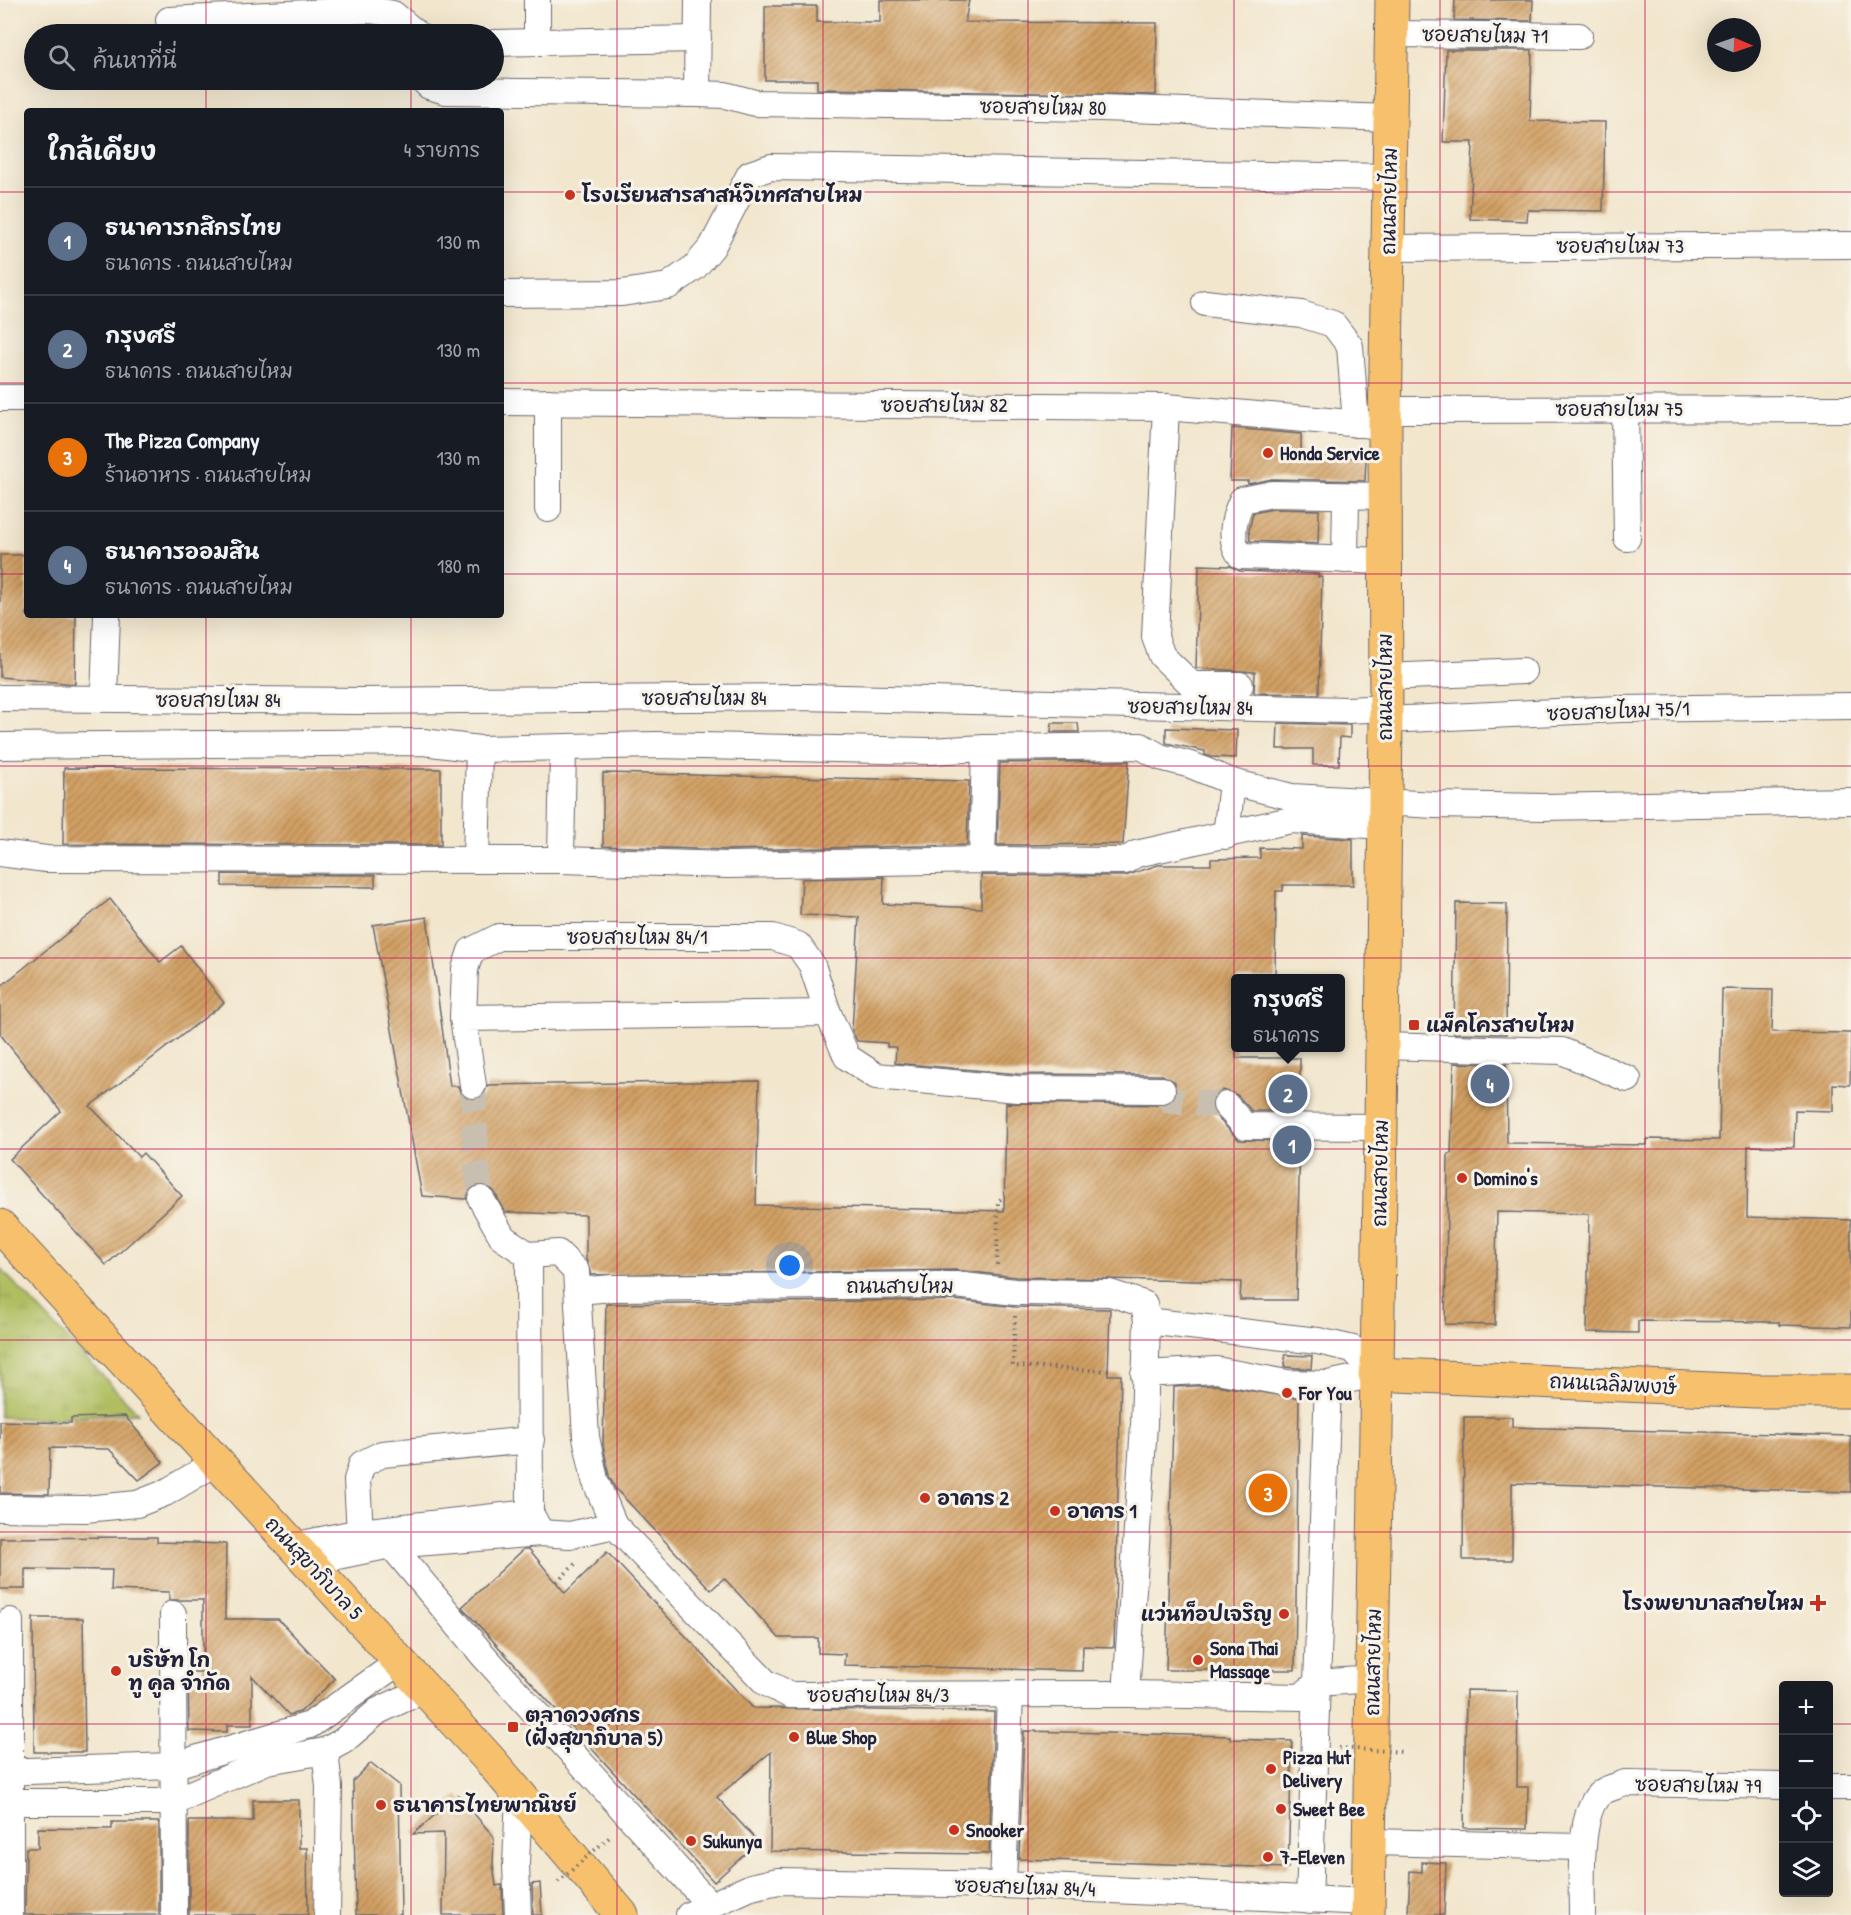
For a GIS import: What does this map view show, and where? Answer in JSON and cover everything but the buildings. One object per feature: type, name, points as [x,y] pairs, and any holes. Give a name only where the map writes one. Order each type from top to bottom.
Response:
[{"type":"main road","name":"ถนนสายไหม","points":[[1368,1908],[1386,702],[1385,496],[1376,420],[1389,248],[1392,0]]},
{"type":"main road","name":"ถนนสุขาภิบาล 5","points":[[0,1226],[519,1794],[622,1915]]},
{"type":"main road","name":"ถนนเฉลิมพงษ์","points":[[1376,1374],[1756,1391],[1851,1391]]},
{"type":"street","points":[[537,0],[537,42]]},
{"type":"street","points":[[697,94],[698,0]]},
{"type":"street","points":[[169,20],[371,10],[393,14],[405,24]]},
{"type":"street","name":"ซอยสายไหม 71","points":[[1391,34],[1579,36]]},
{"type":"street","points":[[504,43],[698,39]]},
{"type":"street","name":"ซอยสายไหม 80","points":[[446,90],[725,95],[755,103],[1101,108],[1390,118]]},
{"type":"street","points":[[504,294],[622,293],[668,286],[695,267],[712,247],[750,174],[771,167],[1391,177]]},
{"type":"street","name":"ซอยสายไหม 73","points":[[1389,248],[1851,245]]},
{"type":"street","points":[[1205,303],[1301,314],[1333,324],[1350,346],[1376,420]]},
{"type":"street","points":[[0,398],[24,398]]},
{"type":"street","name":"ซอยสายไหม 82","points":[[504,402],[1166,407],[1376,420]]},
{"type":"street","points":[[548,402],[548,509]]},
{"type":"street","points":[[1166,407],[1155,637],[1161,656],[1192,685],[1240,685]]},
{"type":"street","points":[[1625,409],[1627,538]]},
{"type":"street","name":"ซอยสายไหม 75","points":[[1376,420],[1625,409],[1851,409]]},
{"type":"street","points":[[1385,496],[1272,494],[1242,500],[1235,515],[1234,548],[1241,556],[1385,561]]},
{"type":"street","points":[[1345,560],[1346,496]]},
{"type":"street","points":[[104,697],[107,618]]},
{"type":"street","points":[[1386,702],[1523,670]]},
{"type":"street","name":"ซอยสายไหม 84","points":[[0,698],[347,700],[802,698],[1347,711],[1386,702]]},
{"type":"street","name":"ซอยสายไหม 75/1","points":[[1386,702],[1620,709],[1851,706]]},
{"type":"street","points":[[0,746],[423,742],[478,749],[656,744],[929,752],[985,748],[1141,746],[1160,757],[1191,765],[1232,782],[1292,797],[1384,814]]},
{"type":"street","points":[[561,860],[563,748]]},
{"type":"street","points":[[982,860],[985,748]]},
{"type":"street","points":[[476,860],[478,749]]},
{"type":"street","points":[[1226,836],[1232,782]]},
{"type":"street","points":[[0,853],[46,858],[561,860],[728,865],[982,860],[1125,861],[1136,854],[1291,820],[1544,807],[1851,801]]},
{"type":"street","name":"ซอยสายไหม 84/1","points":[[472,1085],[463,1018],[465,969],[471,951],[499,937],[773,937],[798,945],[812,965],[828,1013],[847,1057],[876,1076],[1017,1089],[1162,1090]]},
{"type":"street","points":[[463,1018],[828,1013]]},
{"type":"street","points":[[1381,1046],[1562,1052],[1628,1079]]},
{"type":"street","points":[[1226,1105],[1245,1126],[1381,1126]]},
{"type":"street","points":[[300,1554],[360,1532],[535,1523],[570,1535],[614,1525],[595,1480],[586,1437],[576,1271],[558,1253],[529,1255],[502,1238],[481,1199]]},
{"type":"street","points":[[529,1255],[531,1440],[535,1523]]},
{"type":"street","name":"ถนนสายไหม","points":[[578,1291],[612,1288],[956,1285],[1006,1297],[1110,1293],[1144,1304],[1147,1321]]},
{"type":"street","points":[[1126,1694],[1144,1425],[1147,1321],[1318,1341],[1353,1349],[1376,1374]]},
{"type":"street","points":[[1144,1374],[1216,1370],[1287,1383],[1328,1384],[1376,1374]]},
{"type":"street","points":[[1309,1900],[1328,1384]]},
{"type":"street","points":[[360,1532],[357,1480],[362,1464],[382,1454],[531,1440]]},
{"type":"street","points":[[0,1508],[85,1509],[137,1504],[165,1493],[217,1462]]},
{"type":"street","points":[[300,1554],[391,1545],[535,1523]]},
{"type":"street","name":"ซอยสายไหม 84/3","points":[[614,1525],[766,1683],[790,1695],[1126,1694],[1301,1697],[1317,1683],[1373,1680]]},
{"type":"street","points":[[391,1545],[699,1910]]},
{"type":"street","points":[[173,1614],[174,1915]]},
{"type":"street","points":[[10,1621],[4,1772],[10,1915]]},
{"type":"street","points":[[4,1772],[172,1766],[310,1725],[399,1662]]},
{"type":"street","points":[[4,1802],[172,1802],[267,1761],[325,1751],[343,1741],[378,1711],[424,1689]]},
{"type":"street","points":[[1004,1885],[1010,1694]]},
{"type":"street","points":[[325,1751],[328,1787],[327,1915]]},
{"type":"street","name":"ซอยสายไหม 79","points":[[1582,1915],[1581,1847],[1591,1809],[1601,1793],[1624,1784],[1779,1786]]},
{"type":"street","points":[[1833,1787],[1851,1787]]},
{"type":"street","points":[[518,1915],[516,1865],[519,1794]]},
{"type":"street","points":[[1369,1842],[1581,1847]]},
{"type":"street","name":"ซอยสายไหม 84/4","points":[[699,1910],[751,1887],[778,1881],[1004,1885],[1309,1900],[1368,1908]]},
{"type":"path","points":[[1004,1197],[998,1201],[1013,1366],[1108,1371]]},
{"type":"path","points":[[1339,1748],[1403,1752]]},
{"type":"path","points":[[558,1882],[612,1835]]},
{"type":"green space","points":[[0,1268],[138,1413],[71,1416],[52,1420],[0,1417]]},
{"type":"tunnel","points":[[473,1085],[476,1160],[481,1199]]},
{"type":"tunnel","points":[[1162,1090],[1172,1101],[1226,1105]]},
{"type":"place","name":"โรงเรียนสารสาสน์วิเทศสายไหม","points":[[570,195]]},
{"type":"place","name":"Honda Service","points":[[1268,453]]},
{"type":"place","name":"แม็คโครสายไหม","points":[[1414,1025]]},
{"type":"place","name":"ธนาคารออมสิน","points":[[1490,1084]]},
{"type":"place","name":"กรุงศรี","points":[[1288,1094]]},
{"type":"place","name":"ธนาคารกสิกรไทย","points":[[1292,1145]]},
{"type":"place","name":"Domino's","points":[[1462,1178]]},
{"type":"place","name":"For You","points":[[1287,1393]]},
{"type":"place","name":"The Pizza Company","points":[[1268,1493]]},
{"type":"place","name":"อาคาร 2","points":[[925,1498]]},
{"type":"place","name":"อาคาร 1","points":[[1055,1511]]},
{"type":"place","name":"โรงพยาบาลสายไหม","points":[[1818,1603]]},
{"type":"place","name":"แว่นท็อปเจริญ","points":[[1284,1614]]},
{"type":"place","name":"Sona Thai Massage","points":[[1198,1660]]},
{"type":"place","name":"บริษัท โก ทู คูล จำกัด","points":[[116,1671]]},
{"type":"place","name":"ตลาดวงศกร (ฝั่งสุขาภิบาล 5)","points":[[513,1727]]},
{"type":"place","name":"Blue Shop","points":[[794,1737]]},
{"type":"place","name":"Pizza Hut Delivery","points":[[1271,1769]]},
{"type":"place","name":"ธนาคารไทยพาณิชย์","points":[[381,1805]]},
{"type":"place","name":"Sweet Bee","points":[[1281,1809]]},
{"type":"place","name":"Snooker","points":[[954,1830]]},
{"type":"place","name":"Sukunya","points":[[691,1841]]},
{"type":"place","name":"7-Eleven","points":[[1268,1857]]}]
